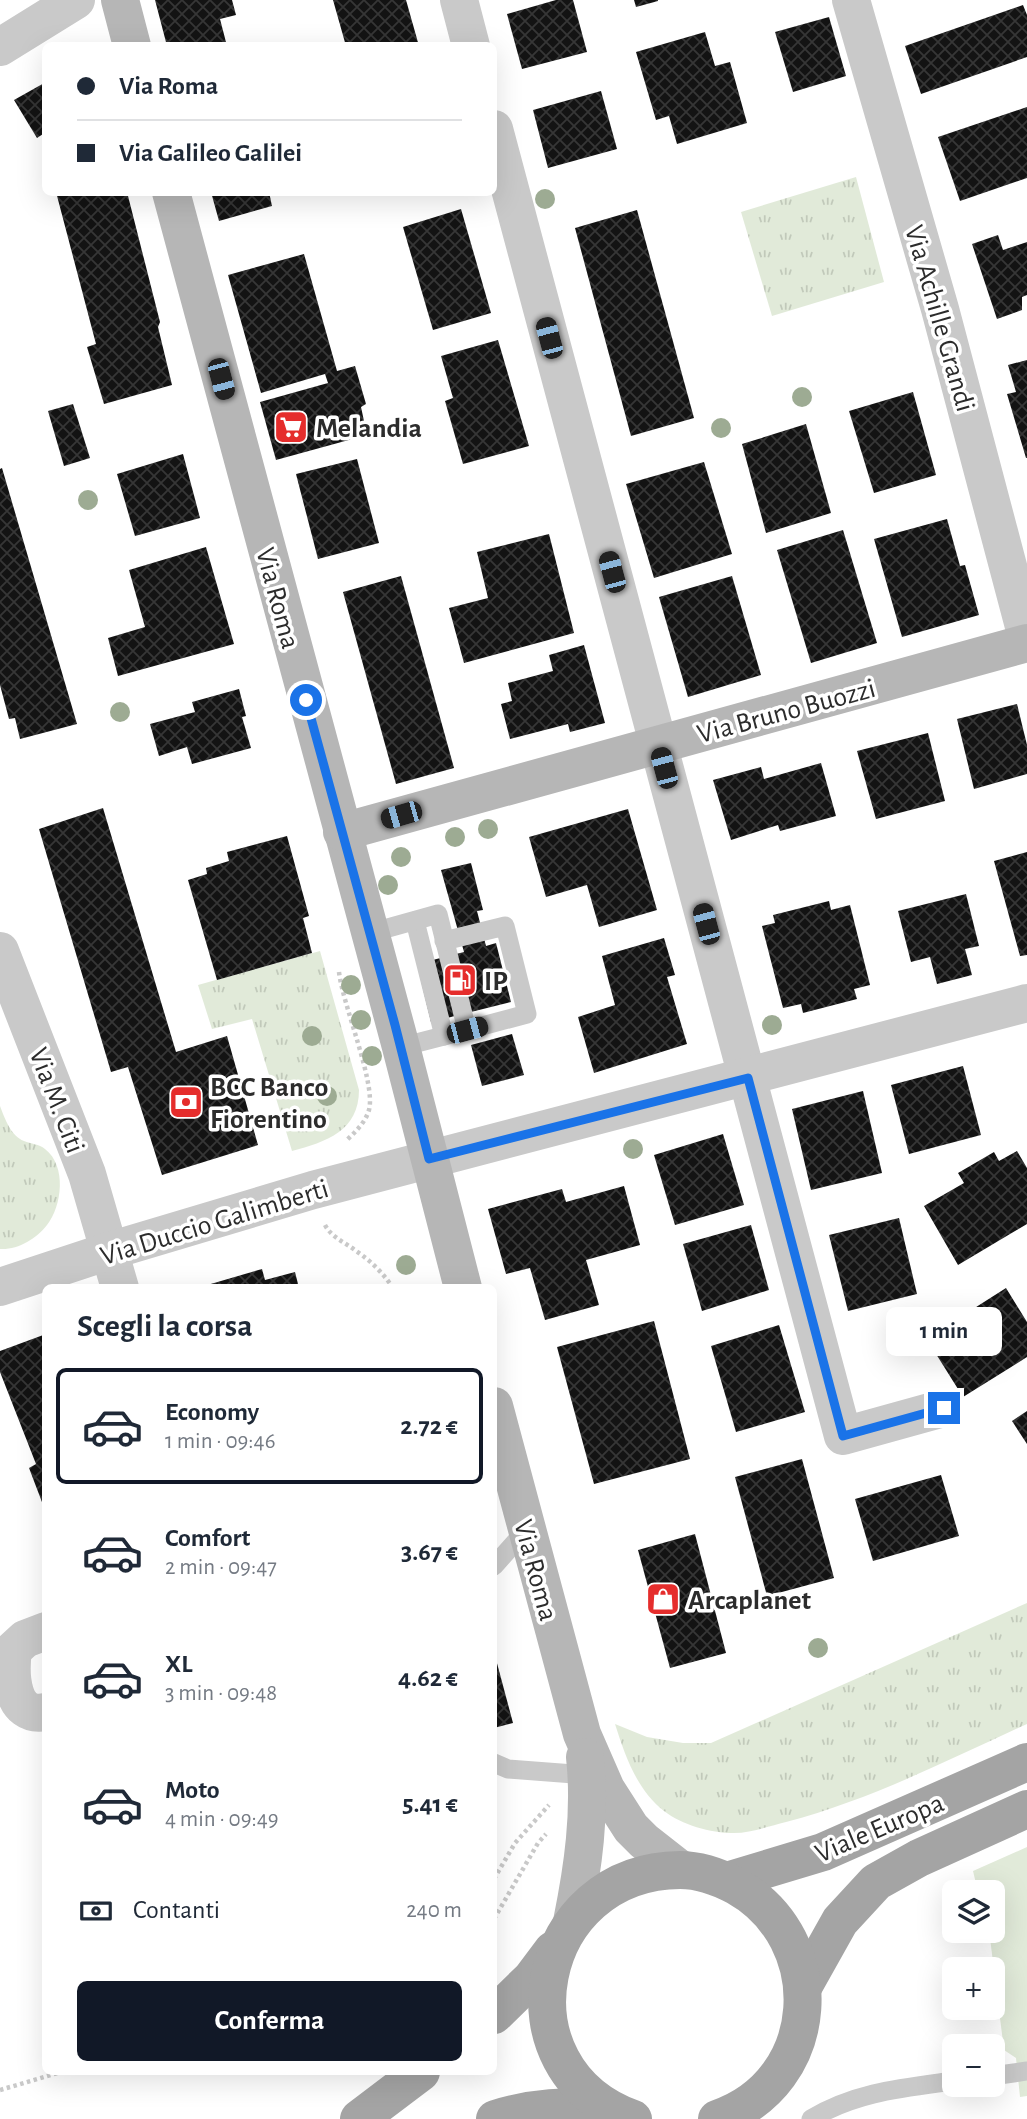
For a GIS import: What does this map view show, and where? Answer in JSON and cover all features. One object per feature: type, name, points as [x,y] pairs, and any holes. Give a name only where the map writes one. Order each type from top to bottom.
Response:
[{"type":"main road","name":"Viale Europa","points":[[727,1881],[823,1852],[1027,1762]]},
{"type":"main road","name":"Viale Europa","points":[[803,1987],[840,1921],[876,1882],[919,1857],[1027,1809]]},
{"type":"main road","name":"Viale Europa","points":[[497,2012],[532,1978],[590,1902],[628,1879],[681,1870],[707,1874],[727,1881],[751,1894],[783,1928],[794,1950],[803,1987],[803,2015],[788,2060],[766,2088],[735,2114]]},
{"type":"main road","name":"Viale Europa","points":[[566,1933],[551,1964],[547,1993],[552,2034],[569,2071],[588,2094],[621,2115]]},
{"type":"main road","points":[[359,2119],[417,2075]]},
{"type":"main road","name":"Viale Europa","points":[[495,2119],[565,2106],[621,2115]]},
{"type":"street","points":[[0,47],[76,0]]},
{"type":"street","points":[[120,0],[131,42]]},
{"type":"street","points":[[459,0],[470,42]]},
{"type":"street","name":"Via Achille Grandi","points":[[851,0],[940,309],[1027,638]]},
{"type":"street","points":[[497,140],[843,1436],[944,1408]]},
{"type":"street","name":"Via Roma","points":[[173,196],[462,1284]]},
{"type":"street","name":"Via Bruno Buozzi","points":[[342,832],[1027,643]]},
{"type":"street","name":"Via M. Citi","points":[[0,951],[87,1174],[119,1284]]},
{"type":"street","name":"Via Duccio Galimberti","points":[[0,1287],[109,1251],[313,1190],[1027,1003]]},
{"type":"street","name":"Via Roma","points":[[497,1418],[582,1734],[606,1789],[631,1828],[681,1870]]},
{"type":"street","points":[[42,1633],[25,1639],[13,1650],[12,1673],[12,1686],[23,1706],[30,1712],[42,1712]]},
{"type":"street","name":"Via Roma","points":[[566,1933],[585,1844],[587,1775],[582,1734]]},
{"type":"lane","points":[[370,933],[438,914],[467,1030]]},
{"type":"lane","points":[[415,921],[444,1036]]},
{"type":"lane","points":[[401,1048],[527,1014],[505,926],[444,941]]},
{"type":"lane","points":[[497,1563],[526,1530]]},
{"type":"lane","points":[[497,1764],[508,1769],[587,1775]]},
{"type":"lane","points":[[1005,2074],[1027,2071]]},
{"type":"lane","points":[[811,2119],[864,2095],[942,2083]]},
{"type":"path","points":[[338,966],[340,982],[370,1088],[370,1102],[364,1121],[345,1142]]},
{"type":"path","points":[[313,1190],[328,1231],[369,1260],[390,1284]]},
{"type":"path","points":[[497,1875],[516,1843],[555,1798]]},
{"type":"path","points":[[497,1914],[538,1843],[552,1829]]},
{"type":"path","points":[[0,2090],[51,2075]]},
{"type":"green space","points":[[856,177],[884,282],[772,316],[741,212]]},
{"type":"green space","points":[[320,951],[359,1090],[358,1104],[347,1125],[338,1133],[292,1151],[252,1019],[212,1029],[198,985]]},
{"type":"green space","points":[[0,1106],[9,1126],[19,1139],[43,1147],[52,1156],[57,1165],[60,1186],[56,1208],[43,1230],[20,1246],[7,1249],[0,1249]]},
{"type":"green space","points":[[1027,1603],[1027,1724],[908,1778],[817,1813],[740,1833],[706,1830],[688,1824],[664,1811],[646,1792],[628,1759],[615,1724],[647,1737],[683,1743],[711,1743]]},
{"type":"green space","points":[[1027,1847],[1027,2096],[1020,2097],[1016,2058],[1005,2051],[1005,2034],[1002,2034],[1000,2020],[1005,2020],[1005,1957],[992,1957],[991,1943],[1005,1943],[1005,1880],[975,1880],[973,1871]]},
{"type":"building","points":[[155,0],[232,0],[236,15],[220,19],[226,42],[166,42]]},
{"type":"building","points":[[333,0],[406,0],[418,42],[345,42]]},
{"type":"building","points":[[556,0],[573,0],[587,52],[522,69],[507,14]]},
{"type":"building","points":[[634,0],[658,0],[658,1],[636,7]]},
{"type":"building","points":[[1023,5],[1027,15],[1027,57],[921,94],[905,46]]},
{"type":"building","points":[[829,17],[846,76],[793,92],[775,32]]},
{"type":"building","points":[[705,32],[715,66],[730,62],[747,123],[677,144],[669,116],[656,120],[636,52]]},
{"type":"building","points":[[42,84],[42,135],[37,138],[14,100]]},
{"type":"building","points":[[601,91],[617,149],[548,168],[533,110]]},
{"type":"building","points":[[1027,107],[1027,178],[960,201],[938,137]]},
{"type":"building","points":[[57,196],[128,196],[160,322],[158,327],[172,385],[104,404],[87,347],[96,344]]},
{"type":"building","points":[[212,196],[270,196],[272,206],[219,221]]},
{"type":"building","points":[[461,209],[491,313],[433,330],[403,227]]},
{"type":"building","points":[[637,210],[694,418],[631,436],[575,228]]},
{"type":"building","points":[[998,235],[1003,250],[1027,242],[1027,295],[1022,297],[1022,310],[997,319],[972,244]]},
{"type":"building","points":[[304,254],[337,371],[355,366],[366,404],[361,407],[367,435],[276,460],[260,402],[328,383],[325,374],[261,393],[228,275]]},
{"type":"building","points":[[498,340],[529,446],[463,464],[445,401],[453,398],[441,356]]},
{"type":"building","points":[[1027,360],[1026,458],[1007,394],[1016,392],[1008,365]]},
{"type":"building","points":[[913,392],[936,475],[874,493],[849,411]]},
{"type":"building","points":[[73,404],[90,458],[64,466],[48,411]]},
{"type":"building","points":[[806,424],[831,513],[766,533],[742,444]]},
{"type":"building","points":[[183,454],[200,518],[135,536],[117,474]]},
{"type":"building","points":[[357,459],[379,543],[318,559],[296,474]]},
{"type":"building","points":[[704,462],[732,554],[654,578],[626,484]]},
{"type":"building","points":[[2,468],[77,724],[20,739],[15,718],[9,719],[0,685]]},
{"type":"building","points":[[947,519],[960,566],[965,565],[979,615],[902,637],[874,539]]},
{"type":"building","points":[[843,530],[877,643],[811,663],[777,550]]},
{"type":"building","points":[[549,534],[574,633],[464,663],[449,608],[488,598],[477,552]]},
{"type":"building","points":[[206,547],[234,644],[118,676],[108,638],[145,627],[129,570]]},
{"type":"building","points":[[401,576],[454,768],[396,784],[343,592]]},
{"type":"building","points":[[732,576],[761,675],[688,697],[659,597]]},
{"type":"building","points":[[584,645],[605,723],[570,732],[568,724],[510,739],[501,704],[512,701],[508,683],[553,671],[549,655]]},
{"type":"building","points":[[239,689],[246,716],[242,717],[251,748],[192,764],[187,747],[159,756],[150,724],[195,712],[192,702]]},
{"type":"building","points":[[1017,704],[1027,745],[1027,774],[974,789],[957,719]]},
{"type":"building","points":[[928,733],[945,801],[876,819],[857,751]]},
{"type":"building","points":[[821,763],[836,816],[780,831],[778,825],[731,840],[713,780],[761,767],[764,779]]},
{"type":"building","points":[[103,808],[176,1052],[227,1036],[258,1145],[162,1175],[128,1067],[111,1072],[39,829]]},
{"type":"building","points":[[628,809],[657,910],[599,927],[587,885],[546,897],[529,837]]},
{"type":"building","points":[[287,836],[309,916],[303,918],[312,953],[217,980],[188,880],[207,874],[206,868],[229,861],[227,852]]},
{"type":"building","points":[[1027,852],[1027,955],[1020,956],[994,861]]},
{"type":"building","points":[[471,863],[483,910],[477,911],[486,946],[496,943],[511,1002],[431,1022],[417,964],[464,952],[441,870]]},
{"type":"building","points":[[966,894],[979,946],[965,949],[972,975],[937,984],[930,957],[911,962],[898,911]]},
{"type":"building","points":[[829,901],[831,910],[850,905],[870,985],[854,989],[857,999],[803,1013],[801,1004],[783,1008],[762,926],[775,923],[773,915]]},
{"type":"building","points":[[664,938],[675,975],[667,977],[687,1044],[594,1073],[578,1017],[615,1005],[602,956]]},
{"type":"building","points":[[512,1034],[524,1075],[482,1086],[471,1045]]},
{"type":"building","points":[[963,1066],[981,1135],[909,1154],[891,1085]]},
{"type":"building","points":[[863,1091],[882,1173],[811,1190],[792,1109]]},
{"type":"building","points":[[723,1134],[744,1205],[675,1225],[654,1155]]},
{"type":"building","points":[[1017,1151],[1027,1168],[1027,1224],[958,1265],[924,1206],[964,1183],[958,1173],[994,1152],[999,1161]]},
{"type":"building","points":[[624,1186],[640,1245],[586,1260],[599,1305],[545,1320],[530,1268],[506,1274],[488,1209],[562,1189],[566,1202]]},
{"type":"building","points":[[899,1218],[917,1294],[848,1311],[829,1235]]},
{"type":"building","points":[[751,1225],[769,1290],[702,1311],[683,1244]]},
{"type":"building","points":[[262,1269],[265,1280],[295,1272],[298,1284],[211,1284]]},
{"type":"building","points":[[1006,1288],[1027,1322],[1027,1357],[963,1397],[921,1330],[957,1308],[962,1316]]},
{"type":"building","points":[[654,1321],[690,1459],[594,1484],[557,1347]]},
{"type":"building","points":[[779,1325],[805,1412],[736,1432],[711,1346]]},
{"type":"building","points":[[42,1335],[42,1502],[29,1468],[36,1464],[0,1372],[0,1351]]},
{"type":"building","points":[[1027,1411],[1027,1444],[1012,1421]]},
{"type":"building","points":[[802,1459],[834,1578],[767,1596],[735,1477]]},
{"type":"building","points":[[941,1475],[959,1536],[873,1561],[855,1499]]},
{"type":"building","points":[[695,1534],[726,1653],[670,1668],[638,1550]]},
{"type":"building","points":[[497,1663],[513,1723],[497,1727]]},
{"type":"place","name":"Melandia","points":[[291,427]]},
{"type":"place","name":"IP","points":[[460,980]]},
{"type":"place","name":"BCC Banco Fiorentino","points":[[186,1102]]},
{"type":"place","name":"Arcaplanet","points":[[663,1599]]},
{"type":"route","points":[[306,700],[429,1159],[748,1078],[843,1436],[944,1408]]}]
